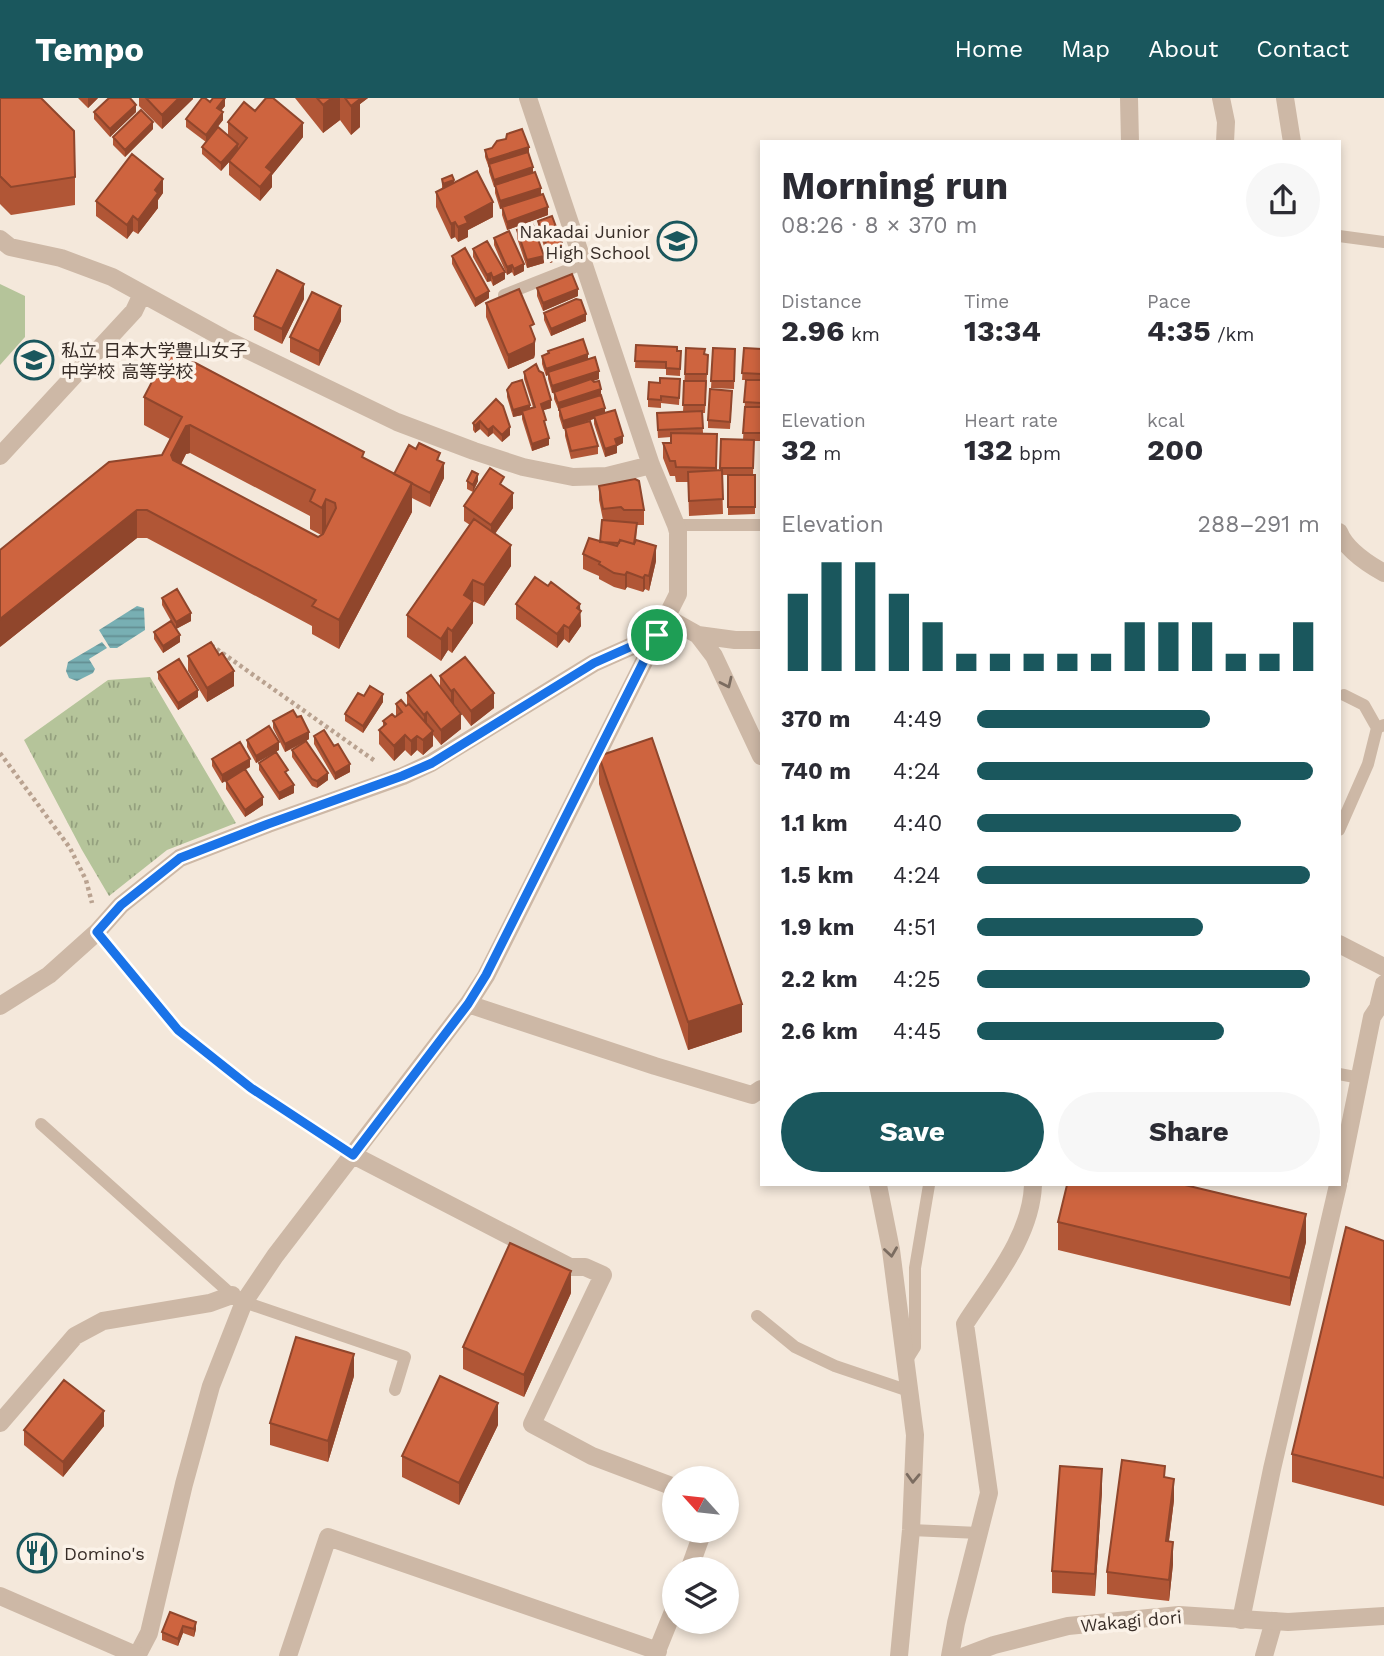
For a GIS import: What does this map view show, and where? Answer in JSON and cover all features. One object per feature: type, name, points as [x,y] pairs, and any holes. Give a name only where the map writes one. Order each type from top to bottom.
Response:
[{"type":"street","points":[[0,1596],[138,1656],[149,1633],[184,1484],[238,1298],[275,1256],[468,1004],[492,963],[678,594],[676,525],[651,465],[651,446],[528,98]]},
{"type":"street","points":[[1129,98],[1130,140]]},
{"type":"street","points":[[1222,98],[1226,121],[1225,140]]},
{"type":"street","points":[[1285,98],[1292,140]]},
{"type":"street","points":[[0,239],[10,247],[61,258],[112,277],[223,338],[397,422],[486,455],[523,467],[573,477],[607,477],[651,465]]},
{"type":"street","points":[[0,456],[134,311],[142,294]]},
{"type":"street","points":[[1341,539],[1358,556],[1384,573]]},
{"type":"street","points":[[666,617],[698,635],[760,640]]},
{"type":"street","points":[[0,1006],[49,975],[101,928],[121,905],[180,858],[432,763],[594,663],[657,635]]},
{"type":"street","points":[[698,635],[714,656],[760,754]]},
{"type":"street","points":[[1341,945],[1384,967]]},
{"type":"street","points":[[1341,1168],[1372,1017],[1378,1008],[1384,984]]},
{"type":"street","points":[[468,1004],[752,1095],[760,1089]]},
{"type":"street","points":[[353,1155],[570,1267],[585,1267],[603,1275],[532,1424],[592,1456],[662,1482]]},
{"type":"street","points":[[878,1186],[891,1250],[915,1435],[911,1530],[899,1656]]},
{"type":"street","points":[[950,1656],[989,1493],[965,1324],[1016,1244],[1032,1204],[1033,1186]]},
{"type":"street","points":[[1241,1620],[1272,1469],[1337,1186]]},
{"type":"street","points":[[0,1423],[75,1336],[103,1321],[238,1298]]},
{"type":"street","points":[[288,1656],[328,1538],[657,1653],[664,1634]]},
{"type":"street","name":"Wakagi dori","points":[[965,1656],[995,1645],[1068,1626],[1179,1615],[1274,1621],[1384,1616]]},
{"type":"street","points":[[1264,1656],[1274,1621]]},
{"type":"lane","points":[[1341,236],[1384,242]]},
{"type":"lane","points":[[504,295],[585,263]]},
{"type":"lane","points":[[676,525],[760,525]]},
{"type":"lane","points":[[1341,825],[1368,764],[1381,726],[1364,705],[1344,695]]},
{"type":"lane","points":[[101,928],[178,1030],[251,1088],[353,1155]]},
{"type":"lane","points":[[1341,1074],[1360,1079]]},
{"type":"lane","points":[[41,1124],[238,1298],[405,1357],[395,1390]]},
{"type":"lane","points":[[905,1363],[915,1347],[915,1268],[929,1186]]},
{"type":"lane","points":[[757,1316],[795,1347],[835,1366],[909,1391]]},
{"type":"lane","points":[[911,1530],[979,1533]]},
{"type":"path","points":[[210,644],[360,749],[394,779]]},
{"type":"path","points":[[0,753],[70,848],[86,880],[89,897],[101,928]]},
{"type":"green space","points":[[0,284],[25,296],[25,337],[0,365]]},
{"type":"green space","points":[[150,677],[236,823],[167,850],[109,896],[24,740],[108,680]]},
{"type":"water","points":[[137,606],[144,608],[145,630],[117,648],[110,648],[99,630]]},
{"type":"water","points":[[102,642],[107,648],[89,659],[95,669],[93,673],[77,681],[69,678],[66,671],[68,662]]},
{"type":"building","points":[[0,98],[41,98],[74,131],[75,177],[11,187],[0,176]]},
{"type":"building","points":[[109,98],[130,98],[136,105],[110,129],[94,112]]},
{"type":"building","points":[[146,98],[179,98],[162,115]]},
{"type":"building","points":[[202,98],[210,102],[213,98],[225,98],[217,108],[223,112],[206,135],[186,119]]},
{"type":"building","points":[[266,98],[273,98],[303,123],[266,167],[272,172],[260,187],[229,161],[247,138],[228,122],[244,102],[255,111]]},
{"type":"building","points":[[317,98],[332,98],[323,105]]},
{"type":"building","points":[[345,98],[360,98],[360,99],[351,106]]},
{"type":"building","points":[[141,110],[153,122],[125,150],[113,137]]},
{"type":"building","points":[[218,127],[238,144],[221,163],[202,147]]},
{"type":"building","points":[[522,129],[529,147],[488,160],[485,150],[492,148],[497,141],[506,139],[507,134]]},
{"type":"building","points":[[528,152],[533,167],[494,180],[489,164]]},
{"type":"building","points":[[132,154],[163,179],[155,190],[158,193],[138,220],[133,216],[127,225],[96,201]]},
{"type":"building","points":[[477,171],[493,202],[465,217],[468,223],[458,227],[455,222],[451,224],[436,192]]},
{"type":"building","points":[[535,172],[541,188],[500,201],[495,185]]},
{"type":"building","points":[[452,175],[454,180],[443,184],[442,179]]},
{"type":"building","points":[[543,194],[548,207],[507,222],[502,207]]},
{"type":"building","points":[[552,216],[562,243],[558,252],[550,255],[538,221]]},
{"type":"building","points":[[533,225],[544,256],[527,260],[517,230]]},
{"type":"building","points":[[509,231],[524,264],[514,269],[512,265],[507,267],[494,238]]},
{"type":"building","points":[[487,241],[505,272],[493,278],[491,273],[487,275],[473,249]]},
{"type":"building","points":[[465,248],[489,291],[475,299],[452,256]]},
{"type":"building","points":[[277,270],[304,284],[282,329],[254,316]]},
{"type":"building","points":[[572,274],[578,289],[543,303],[537,288]]},
{"type":"building","points":[[519,289],[534,324],[530,326],[535,339],[534,343],[508,355],[486,303]]},
{"type":"building","points":[[312,292],[341,306],[319,351],[290,337]]},
{"type":"building","points":[[576,299],[581,300],[586,314],[551,329],[544,313]]},
{"type":"building","points":[[583,339],[588,354],[546,369],[542,356],[549,353],[548,351]]},
{"type":"building","points":[[636,345],[677,347],[677,351],[681,351],[680,369],[666,368],[666,362],[635,361]]},
{"type":"building","points":[[686,348],[705,349],[704,354],[708,355],[707,374],[685,374]]},
{"type":"building","points":[[713,348],[735,349],[734,381],[711,381]]},
{"type":"building","points":[[744,348],[760,349],[760,374],[742,373]]},
{"type":"building","points":[[169,349],[364,452],[362,457],[412,483],[339,620],[312,606],[316,600],[147,510],[137,510],[0,619],[0,550],[109,462],[162,455],[182,417],[144,397]],"holes":[[[190,425],[315,490],[310,501],[322,508],[326,499],[335,503],[336,508],[323,534],[318,537],[173,460],[171,455],[186,426]]]},
{"type":"building","points":[[595,357],[599,371],[552,386],[548,372]]},
{"type":"building","points":[[536,364],[543,373],[551,400],[541,404],[549,438],[532,444],[522,411],[535,407],[524,372]]},
{"type":"building","points":[[660,378],[680,379],[679,398],[661,396],[661,400],[648,399],[649,382],[660,383]]},
{"type":"building","points":[[591,379],[594,382],[599,381],[601,389],[558,403],[554,392]]},
{"type":"building","points":[[522,380],[530,405],[513,410],[507,390],[512,383]]},
{"type":"building","points":[[746,380],[760,380],[760,403],[744,402]]},
{"type":"building","points":[[684,381],[706,381],[705,405],[683,405]]},
{"type":"building","points":[[710,389],[732,391],[730,422],[708,420]]},
{"type":"building","points":[[601,395],[605,408],[563,421],[559,408]]},
{"type":"building","points":[[496,399],[503,406],[510,427],[502,435],[493,426],[488,430],[480,421],[475,426],[473,423]]},
{"type":"building","points":[[745,407],[760,407],[760,433],[743,433]]},
{"type":"building","points":[[615,410],[623,436],[615,439],[617,445],[605,449],[594,416]]},
{"type":"building","points":[[702,411],[703,428],[658,430],[657,413]]},
{"type":"building","points":[[590,421],[598,446],[571,451],[565,428]]},
{"type":"building","points":[[671,433],[717,434],[716,468],[676,467],[675,461],[670,461],[663,443],[671,443]]},
{"type":"building","points":[[721,439],[754,440],[753,468],[720,468]]},
{"type":"building","points":[[419,443],[440,453],[437,460],[444,463],[430,493],[394,474],[409,445],[416,449]]},
{"type":"building","points":[[490,468],[504,477],[500,484],[513,493],[491,525],[464,506]]},
{"type":"building","points":[[722,470],[723,499],[689,501],[688,472]]},
{"type":"building","points":[[472,471],[478,474],[473,485],[467,481]]},
{"type":"building","points":[[728,475],[755,475],[755,507],[728,507]]},
{"type":"building","points":[[635,479],[639,481],[644,510],[624,510],[621,507],[603,509],[599,486]]},
{"type":"building","points":[[474,519],[511,545],[484,585],[473,580],[464,595],[473,601],[452,631],[448,628],[441,639],[407,615]]},
{"type":"building","points":[[602,520],[637,523],[634,544],[620,540],[619,543],[600,542]]},
{"type":"building","points":[[589,538],[617,546],[620,540],[634,544],[636,540],[656,546],[649,576],[645,575],[643,578],[627,572],[625,575],[614,573],[583,554]]},
{"type":"building","points":[[535,577],[548,586],[551,582],[580,604],[577,608],[581,611],[569,628],[564,625],[557,634],[516,604]]},
{"type":"building","points":[[177,589],[191,613],[176,622],[162,598]]},
{"type":"building","points":[[171,621],[180,635],[163,646],[154,632]]},
{"type":"building","points":[[211,642],[234,671],[207,688],[188,656]]},
{"type":"building","points":[[465,657],[494,693],[471,711],[440,676]]},
{"type":"building","points":[[179,659],[198,690],[178,703],[158,672]]},
{"type":"building","points":[[431,675],[461,714],[441,730],[427,712],[424,715],[407,693]]},
{"type":"building","points":[[370,686],[383,694],[363,726],[345,714],[358,693],[364,696]]},
{"type":"building","points":[[401,700],[406,706],[409,704],[433,731],[423,740],[417,736],[411,741],[405,735],[394,746],[379,730],[386,724],[383,721],[392,714],[395,717],[402,712],[396,704]]},
{"type":"building","points":[[293,710],[297,717],[301,716],[309,732],[285,744],[273,721]]},
{"type":"building","points":[[269,726],[279,742],[256,756],[247,740]]},
{"type":"building","points":[[324,730],[334,746],[338,744],[350,764],[335,773],[314,736]]},
{"type":"building","points":[[652,738],[742,1004],[688,1022],[599,756]]},
{"type":"building","points":[[306,741],[328,773],[317,781],[312,779],[292,750]]},
{"type":"building","points":[[240,742],[250,759],[222,775],[212,759]]},
{"type":"building","points":[[276,752],[294,785],[279,793],[259,763]]},
{"type":"building","points":[[245,769],[263,797],[245,810],[226,781]]},
{"type":"building","points":[[1067,1186],[1189,1186],[1306,1214],[1290,1278],[1058,1222]]},
{"type":"building","points":[[1346,1227],[1384,1241],[1384,1478],[1292,1454]]},
{"type":"building","points":[[510,1243],[571,1271],[524,1375],[463,1347]]},
{"type":"building","points":[[296,1337],[354,1354],[328,1441],[270,1423]]},
{"type":"building","points":[[440,1376],[498,1403],[459,1483],[402,1456]]},
{"type":"building","points":[[64,1380],[104,1411],[63,1462],[24,1430]]},
{"type":"building","points":[[1122,1460],[1165,1466],[1164,1477],[1174,1479],[1166,1541],[1173,1542],[1169,1580],[1107,1572]]},
{"type":"building","points":[[1060,1466],[1102,1469],[1095,1574],[1052,1571]]},
{"type":"building","points":[[170,1612],[196,1622],[194,1629],[183,1626],[178,1639],[162,1632]]},
{"type":"place","name":"Nakadai Junior High School","points":[[677,241]]},
{"type":"place","name":"私立 日本大学豊山女子 中学校 高等学校","points":[[34,360]]},
{"type":"place","name":"Domino's","points":[[37,1553]]},
{"type":"route","points":[[657,635],[486,975],[468,1004],[353,1155],[251,1088],[178,1030],[97,932],[121,905],[180,858],[432,763],[594,663],[657,635]]}]
